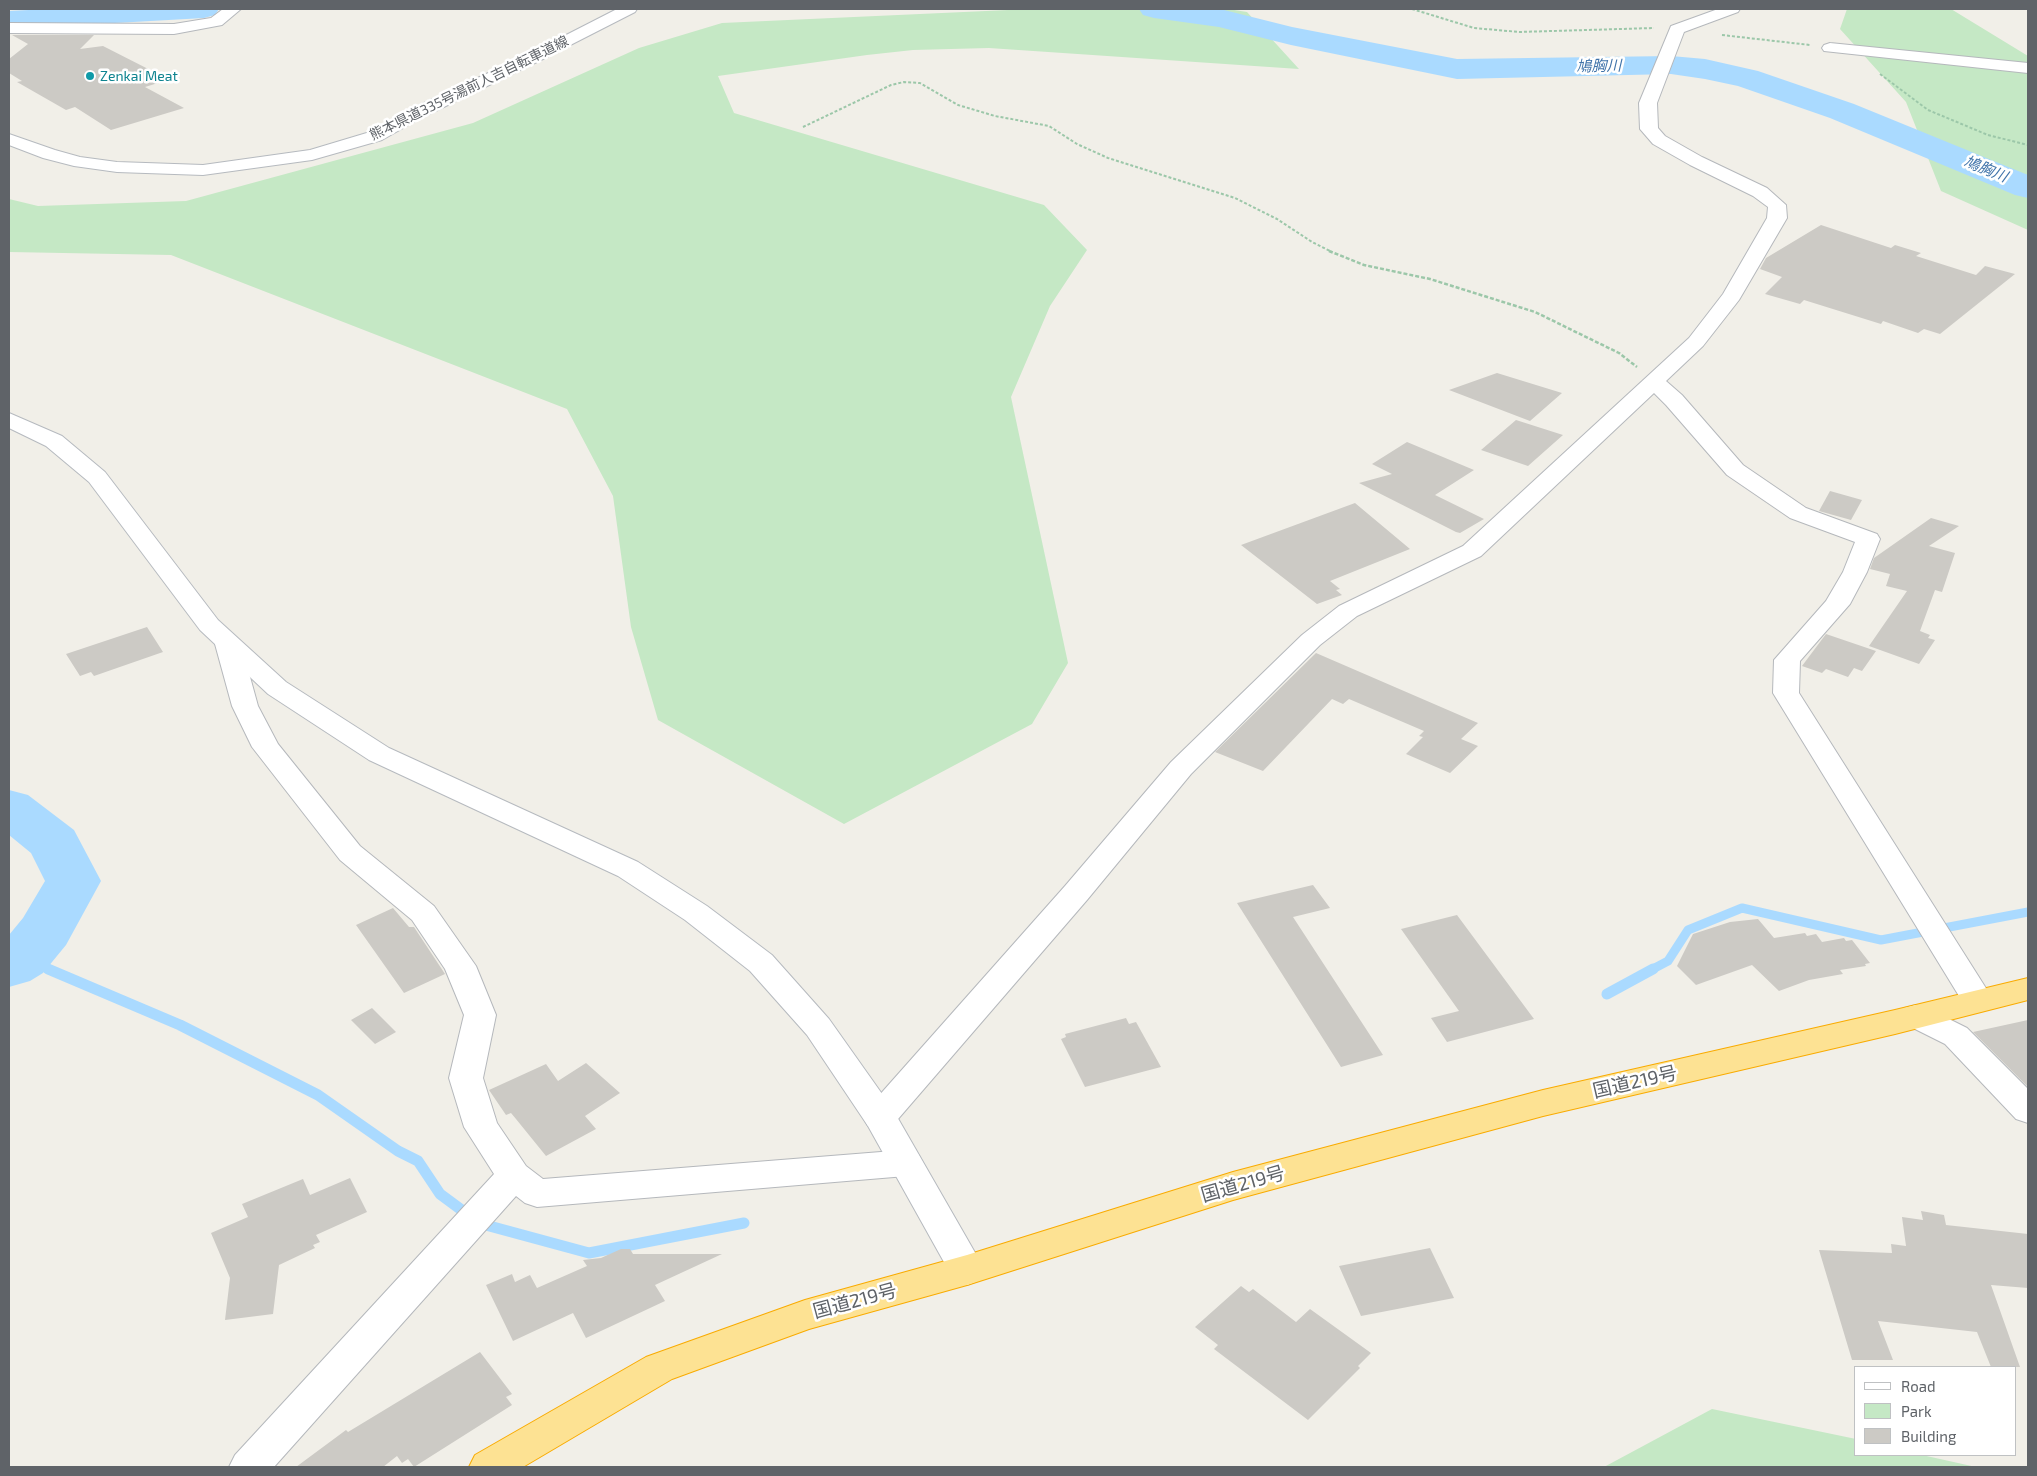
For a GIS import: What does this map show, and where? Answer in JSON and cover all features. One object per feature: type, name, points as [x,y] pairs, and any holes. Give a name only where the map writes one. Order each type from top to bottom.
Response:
[{"type":"highway","name":"国道219号","points":[[491,1467],[659,1368],[805,1315],[967,1270],[1233,1186],[1534,1105],[2028,988]]},
{"type":"street","points":[[9,28],[145,30],[193,27],[216,22],[233,9]]},
{"type":"street","name":"熊本県道335号湯前人吉自転車道線","points":[[9,139],[49,154],[80,162],[117,167],[203,170],[312,154],[376,136],[413,115],[629,9]]},
{"type":"street","points":[[880,1117],[1064,907],[1181,768],[1312,640],[1348,611],[1472,551],[1696,342],[1732,296],[1777,218],[1777,205],[1760,192],[1696,161],[1659,140],[1649,129],[1648,103],[1674,36],[1732,9]]},
{"type":"street","points":[[1830,48],[2028,68]]},
{"type":"street","points":[[1654,382],[1674,400],[1741,475],[1798,513],[1868,539],[1855,572],[1836,604],[1787,660],[1786,693],[1978,1001]]},
{"type":"street","points":[[9,420],[54,441],[97,477],[210,625],[228,644],[277,688],[379,754],[628,869],[696,913],[760,963],[818,1027],[880,1117],[967,1270]]},
{"type":"street","points":[[228,644],[245,706],[266,747],[350,853],[423,913],[460,966],[480,1015],[466,1078],[481,1127],[514,1175],[538,1193],[906,1163]]},
{"type":"street","points":[[1916,1016],[1956,1036],[2028,1110]]},
{"type":"street","points":[[249,1467],[514,1175]]},
{"type":"path","points":[[1412,9],[1474,28],[1519,32],[1638,27],[1674,36],[1830,48]]},
{"type":"path","points":[[1877,72],[1928,110],[1988,134],[2028,145]]},
{"type":"path","points":[[803,127],[892,85],[904,82],[920,83],[958,105],[995,116],[1049,126],[1077,144],[1108,158],[1235,198],[1277,219],[1312,242],[1340,256],[1364,264],[1430,279],[1535,312],[1585,334],[1619,353],[1654,382]]},
{"type":"green space","points":[[1030,9],[1228,9],[1247,12],[1299,69],[989,48],[913,50],[718,76],[734,113],[1044,205],[1087,250],[1050,306],[1011,397],[1068,663],[1032,724],[844,824],[658,720],[631,627],[613,496],[567,409],[171,255],[9,252],[9,199],[38,206],[186,201],[473,123],[639,48],[722,23]]},
{"type":"green space","points":[[1847,9],[1951,9],[2028,56],[2028,230],[1941,191],[1906,102],[1840,29]]},
{"type":"green space","points":[[1712,1409],[1854,1439],[1854,1456],[1926,1456],[1976,1467],[1604,1467]]},
{"type":"building","points":[[12,35],[94,35],[80,49],[103,46],[160,75],[150,78],[158,83],[145,87],[184,108],[111,130],[75,107],[66,110],[17,82],[22,81],[9,73],[9,59],[28,44]]},
{"type":"building","points":[[1821,225],[1891,248],[1895,245],[1921,253],[1916,256],[1976,275],[1985,266],[2015,274],[1940,334],[1924,329],[1918,333],[1883,321],[1881,324],[1804,300],[1800,304],[1765,294],[1782,277],[1760,269],[1766,258]]},
{"type":"building","points":[[1497,373],[1562,393],[1530,421],[1449,390]]},
{"type":"building","points":[[1516,420],[1563,435],[1528,466],[1481,450]]},
{"type":"building","points":[[1407,442],[1474,470],[1435,495],[1484,519],[1460,533],[1456,532],[1359,483],[1392,474],[1372,464]]},
{"type":"building","points":[[1830,491],[1862,500],[1851,520],[1819,511]]},
{"type":"building","points":[[1355,503],[1410,549],[1330,581],[1340,589],[1336,590],[1342,595],[1317,604],[1241,545]]},
{"type":"building","points":[[1931,518],[1959,526],[1929,546],[1955,553],[1942,592],[1935,590],[1920,631],[1930,635],[1928,638],[1935,640],[1919,664],[1869,646],[1907,591],[1886,586],[1890,574],[1870,569],[1874,558]]},
{"type":"building","points":[[147,627],[163,652],[94,676],[91,672],[80,676],[66,654]]},
{"type":"building","points":[[1826,634],[1876,651],[1862,671],[1854,668],[1848,677],[1826,669],[1822,673],[1802,666]]},
{"type":"building","points":[[1316,653],[1478,723],[1461,739],[1478,746],[1450,773],[1406,754],[1423,737],[1419,736],[1424,731],[1349,699],[1343,704],[1332,699],[1263,771],[1215,752]]},
{"type":"building","points":[[1313,885],[1330,908],[1293,917],[1383,1055],[1341,1067],[1237,903]]},
{"type":"building","points":[[393,908],[409,927],[414,927],[445,974],[404,993],[356,925]]},
{"type":"building","points":[[1457,915],[1534,1019],[1447,1042],[1431,1018],[1459,1011],[1401,929]]},
{"type":"building","points":[[1758,919],[1774,938],[1805,933],[1807,936],[1816,934],[1822,942],[1844,938],[1846,941],[1852,940],[1870,963],[1865,964],[1866,966],[1840,970],[1843,974],[1809,980],[1779,991],[1752,965],[1696,985],[1677,966],[1693,934],[1730,922]]},
{"type":"building","points":[[372,1008],[396,1032],[375,1044],[351,1020]]},
{"type":"building","points":[[1126,1018],[1129,1024],[1136,1022],[1161,1067],[1085,1087],[1061,1039],[1066,1037],[1065,1034]]},
{"type":"building","points":[[2028,1020],[2028,1087],[1973,1032]]},
{"type":"building","points":[[586,1063],[620,1093],[585,1116],[596,1129],[546,1156],[511,1113],[506,1115],[489,1090],[546,1064],[558,1081]]},
{"type":"building","points":[[350,1178],[367,1212],[316,1235],[320,1242],[313,1245],[315,1248],[279,1265],[273,1314],[225,1320],[230,1278],[211,1233],[248,1217],[242,1204],[303,1179],[310,1195]]},
{"type":"building","points":[[1921,1211],[1944,1215],[1946,1225],[2028,1234],[2028,1288],[1991,1285],[2020,1367],[1991,1366],[1977,1332],[1878,1321],[1893,1360],[1852,1360],[1819,1250],[1892,1253],[1891,1244],[1906,1246],[1902,1217],[1923,1220]]},
{"type":"building","points":[[1430,1248],[1454,1298],[1361,1316],[1339,1266]]},
{"type":"building","points":[[621,1249],[630,1249],[633,1254],[722,1254],[655,1285],[665,1301],[586,1338],[573,1313],[513,1341],[486,1285],[512,1274],[515,1282],[530,1275],[537,1288],[587,1266],[583,1260],[601,1258]]},
{"type":"building","points":[[1241,1286],[1249,1292],[1253,1289],[1296,1322],[1310,1309],[1371,1353],[1358,1366],[1360,1368],[1308,1420],[1214,1349],[1218,1345],[1195,1327]]},
{"type":"building","points":[[480,1352],[512,1394],[506,1397],[512,1405],[414,1467],[408,1459],[402,1463],[397,1456],[383,1467],[296,1467],[346,1430],[348,1432]]},
{"type":"waterway","name":"鳩胸川","points":[[9,20],[204,9]]},
{"type":"waterway","name":"鳩胸川","points":[[1154,9],[1220,18],[1291,36],[1457,69],[1671,65],[1705,69],[1747,78],[1842,111],[2028,187]]},
{"type":"waterway","points":[[9,807],[54,843],[73,881],[45,931],[22,958],[9,966]]},
{"type":"waterway","points":[[1651,970],[1668,961],[1688,930],[1742,908],[1881,940],[2028,912]]},
{"type":"waterway","points":[[22,958],[51,970]]},
{"type":"waterway","points":[[48,969],[180,1025],[318,1095],[398,1151],[418,1161],[440,1194],[463,1211]]},
{"type":"waterway","points":[[1607,994],[1653,969]]},
{"type":"waterway","points":[[482,1224],[589,1253],[744,1223]]},
{"type":"place","name":"Zenkai Meat","points":[[90,76]]}]
